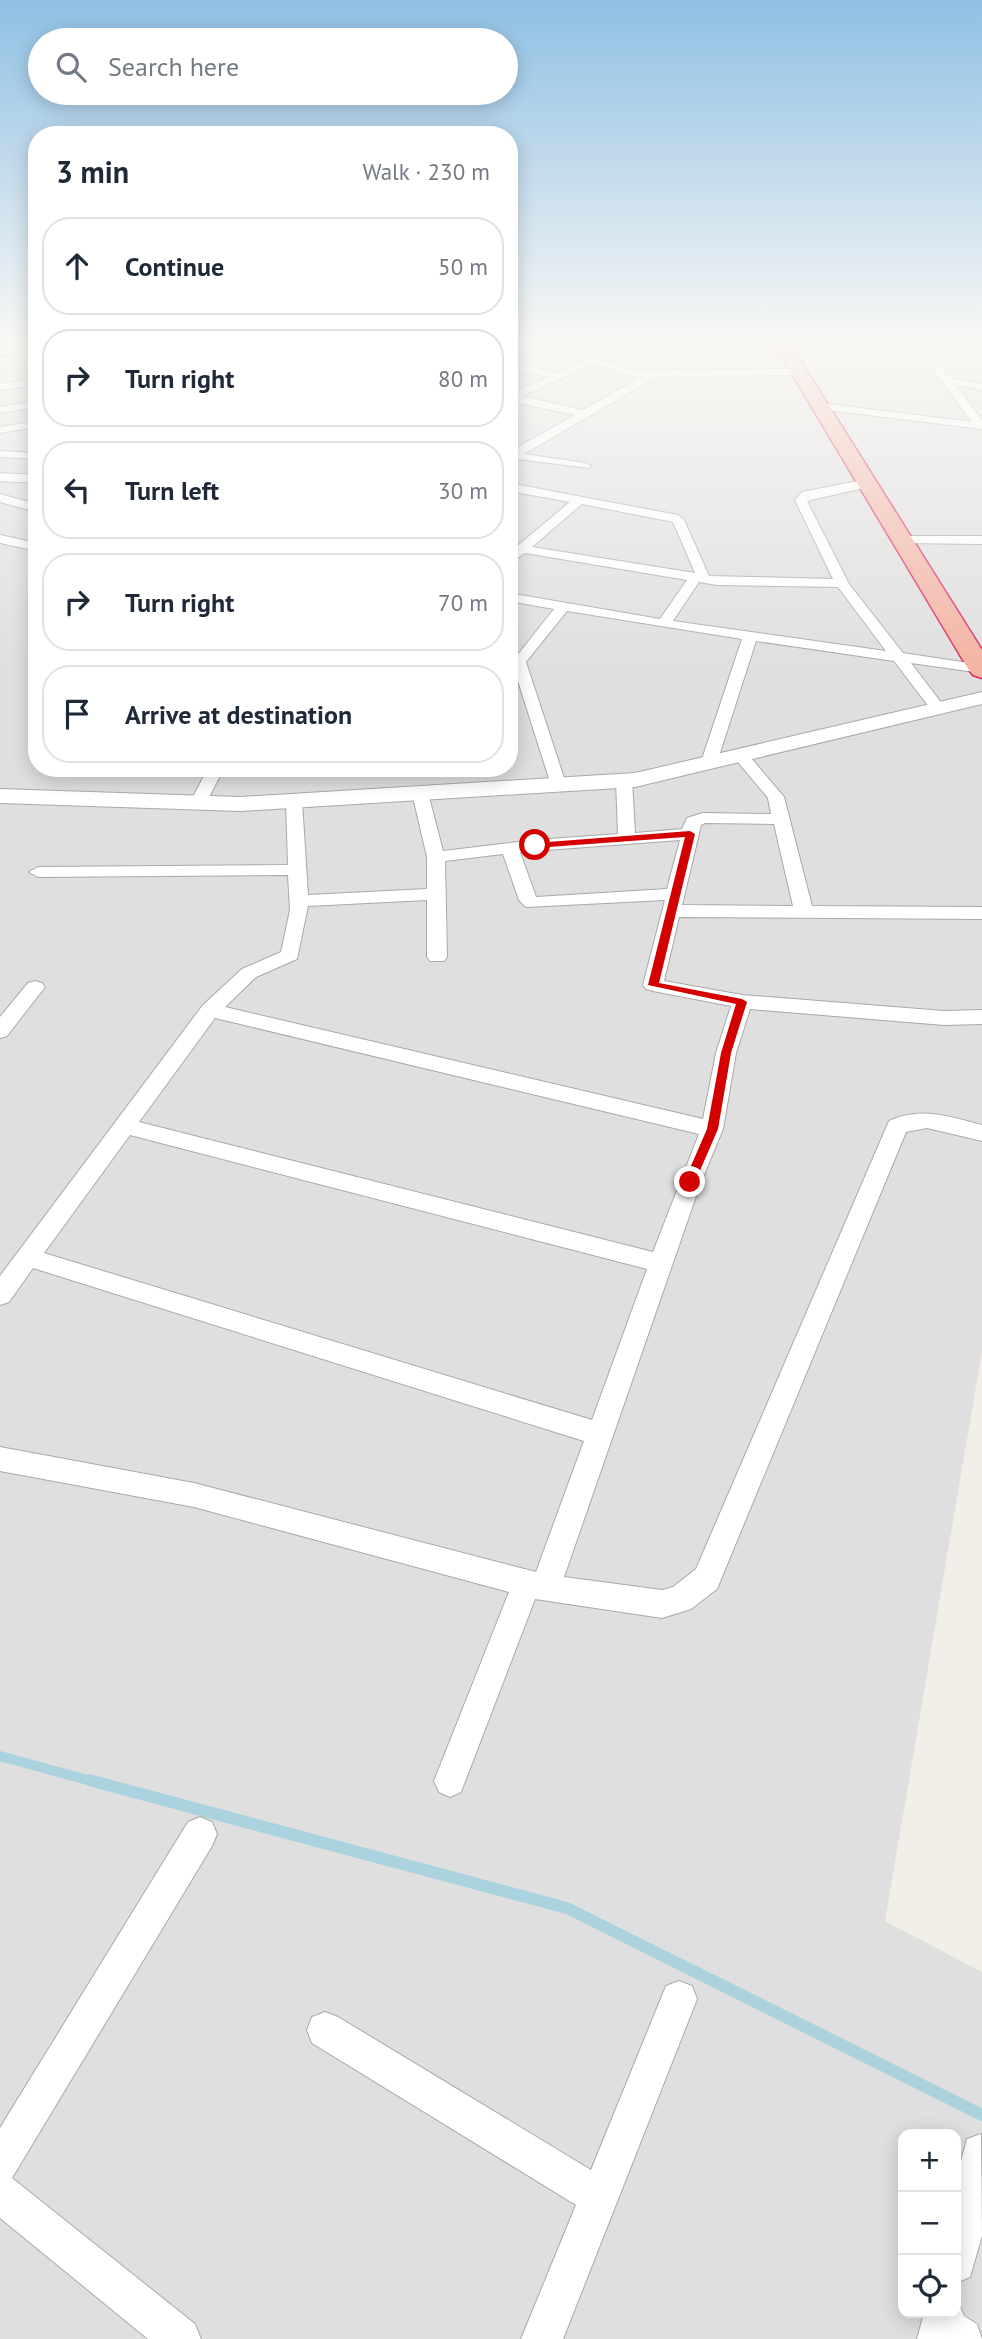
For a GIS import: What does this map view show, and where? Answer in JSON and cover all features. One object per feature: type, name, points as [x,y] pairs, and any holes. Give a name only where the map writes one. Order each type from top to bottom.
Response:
[{"type":"highway","points":[[850,453],[982,669]]},
{"type":"street","points":[[0,454],[28,456]]},
{"type":"street","points":[[518,456],[585,466]]},
{"type":"street","points":[[0,477],[28,479]]},
{"type":"street","points":[[868,483],[802,498],[842,583],[937,709]]},
{"type":"street","points":[[518,488],[674,518],[678,520],[700,578]]},
{"type":"street","points":[[0,498],[28,506]]},
{"type":"street","points":[[518,552],[580,500]]},
{"type":"street","points":[[0,539],[28,545]]},
{"type":"street","points":[[903,540],[982,540]]},
{"type":"street","points":[[522,549],[729,582],[842,583]]},
{"type":"street","points":[[664,624],[700,578]]},
{"type":"street","points":[[518,598],[664,624],[982,669]]},
{"type":"street","points":[[518,657],[564,606]]},
{"type":"street","points":[[709,762],[750,636]]},
{"type":"street","points":[[518,672],[558,784]]},
{"type":"street","points":[[0,796],[240,804],[624,780],[982,698]]},
{"type":"street","points":[[740,755],[773,791],[804,912]]},
{"type":"street","points":[[199,801],[211,777]]},
{"type":"street","points":[[624,780],[627,839]]},
{"type":"street","points":[[420,793],[436,857],[437,957]]},
{"type":"street","points":[[0,1295],[210,1010],[248,973],[285,960],[290,955],[298,901],[294,801]]},
{"type":"street","points":[[781,819],[703,818],[693,822],[653,985],[740,1010],[982,1017]]},
{"type":"street","points":[[436,857],[690,834]]},
{"type":"street","points":[[510,849],[528,900],[533,903],[674,902],[804,912],[982,913]]},
{"type":"street","points":[[38,872],[297,870]]},
{"type":"street","points":[[298,901],[436,894]]},
{"type":"street","points":[[0,1031],[35,987]]},
{"type":"street","points":[[210,1010],[712,1129]]},
{"type":"street","points":[[450,1780],[599,1434],[660,1263],[712,1129],[726,1053],[740,1010]]},
{"type":"street","points":[[0,1459],[194,1495],[536,1585],[662,1604],[681,1599],[707,1579],[897,1127],[906,1121],[920,1119],[982,1133]]},
{"type":"street","points":[[125,1126],[660,1263]]},
{"type":"street","points":[[28,1257],[599,1434]]},
{"type":"street","points":[[0,2164],[201,1834]]},
{"type":"street","points":[[542,2339],[679,1999]]},
{"type":"street","points":[[325,2030],[599,2197]]},
{"type":"street","points":[[958,2255],[981,2153]]},
{"type":"street","points":[[0,2193],[180,2339]]},
{"type":"shaded area","points":[[0,453],[28,453],[28,777],[518,777],[518,453],[982,453],[982,1351],[885,1921],[982,1972],[982,2339],[0,2339]]},
{"type":"waterway","points":[[0,1756],[95,1782]]},
{"type":"waterway","points":[[89,1780],[567,1908],[982,2115]]},
{"type":"route","points":[[535,845],[690,834],[653,985],[742,1002],[726,1053],[712,1129],[690,1182]]}]
